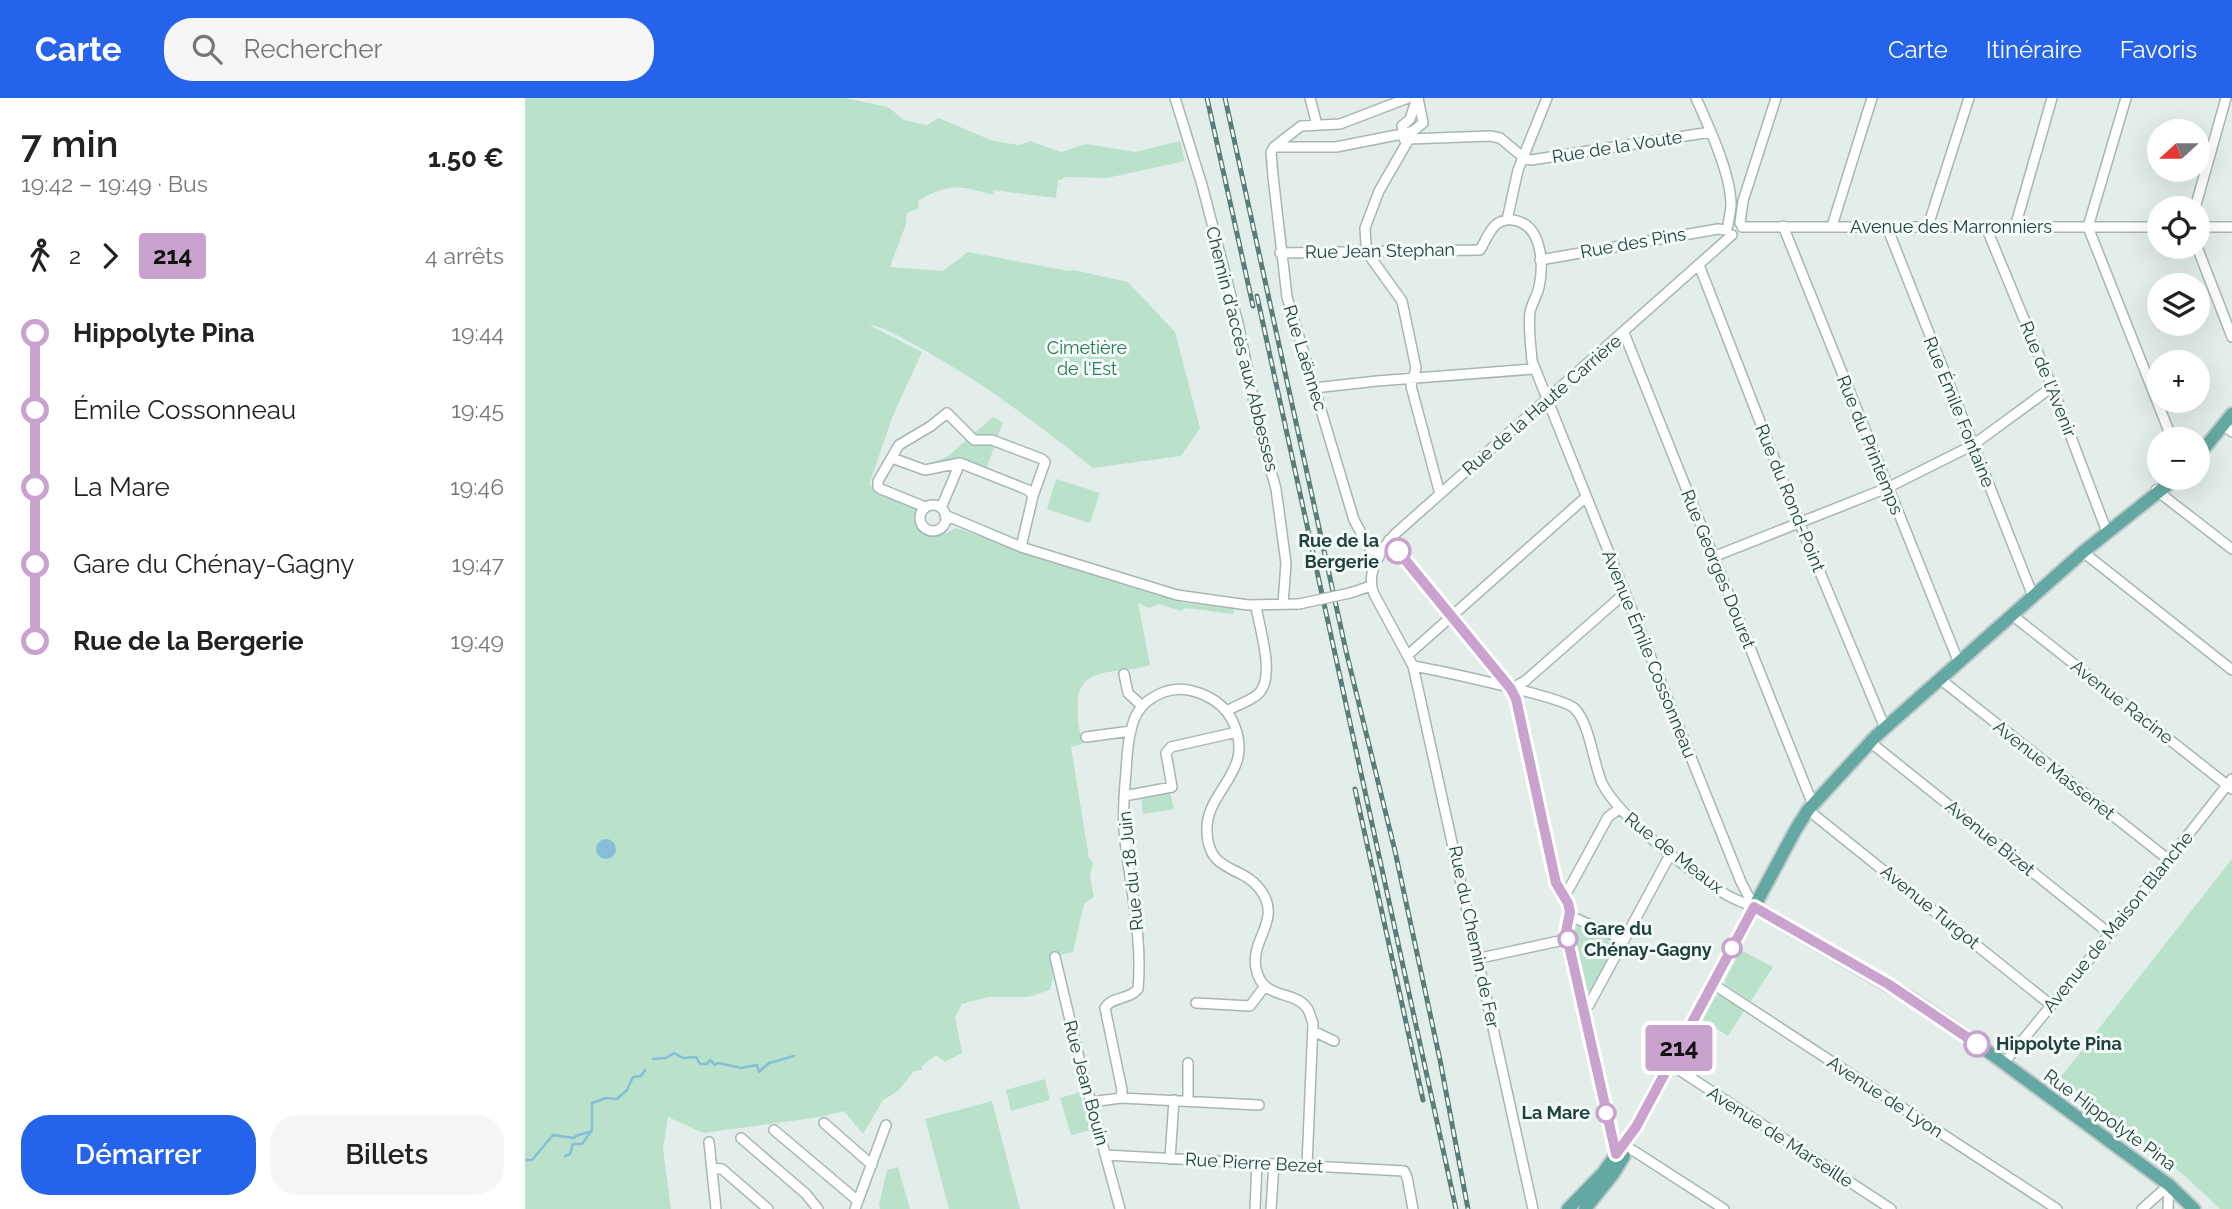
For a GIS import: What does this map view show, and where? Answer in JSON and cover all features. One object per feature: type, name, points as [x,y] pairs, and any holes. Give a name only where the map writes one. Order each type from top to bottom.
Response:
[{"type":"main road","points":[[2210,443],[2228,428],[2232,414]]},
{"type":"main road","points":[[1585,1209],[1598,1194],[1636,1127],[1754,907],[1811,808],[1870,742],[2083,552],[2157,490]]},
{"type":"main road","name":"Rue Hippolyte Pina","points":[[1754,907],[1888,984],[2169,1185],[2195,1209]]},
{"type":"main road","points":[[1569,1209],[1621,1150]]},
{"type":"street","name":"Chemin d'accès aux Abbesses","points":[[1175,98],[1202,185],[1238,323],[1262,441],[1276,489],[1286,563],[1283,604]]},
{"type":"street","points":[[1310,98],[1317,125]]},
{"type":"street","points":[[1274,147],[1301,126],[1339,124],[1408,98]]},
{"type":"street","points":[[1417,98],[1426,136],[1432,139]]},
{"type":"street","points":[[1404,139],[1402,126],[1410,119],[1417,98]]},
{"type":"street","points":[[1507,219],[1514,183],[1546,98]]},
{"type":"street","points":[[1696,98],[1711,132],[1731,202],[1729,230]]},
{"type":"street","points":[[1741,225],[1743,201],[1776,98]]},
{"type":"street","points":[[1832,226],[1872,98]]},
{"type":"street","points":[[1928,226],[1969,98]]},
{"type":"street","points":[[2015,227],[2052,98]]},
{"type":"street","points":[[2126,98],[2088,227],[2167,427]]},
{"type":"street","points":[[2198,196],[2226,98]]},
{"type":"street","points":[[1423,122],[1404,139],[1379,191],[1366,228],[1368,251],[1402,301],[1416,368],[1411,386],[1440,494]]},
{"type":"street","name":"Rue de la Voute","points":[[1524,158],[1531,160],[1711,132]]},
{"type":"street","points":[[1274,147],[1336,146],[1404,139],[1500,138],[1524,158]]},
{"type":"street","name":"Rue Laënnec","points":[[1274,147],[1272,162],[1287,298],[1354,520],[1369,547],[1379,558]]},
{"type":"street","points":[[1731,202],[1743,201]]},
{"type":"street","name":"Rue Jean Stephan","points":[[1280,253],[1480,250],[1491,230],[1507,219]]},
{"type":"street","name":"Avenue Émile Cossonneau","points":[[1507,219],[1526,223],[1536,233],[1540,283],[1530,314],[1534,369],[1741,882],[1754,907]]},
{"type":"street","name":"Avenue des Marronniers","points":[[1741,225],[2147,227]]},
{"type":"street","name":"Rue de la Haute Carrière","points":[[1370,586],[1371,572],[1389,540],[1699,265],[1729,230],[1740,234],[1741,225]]},
{"type":"street","name":"Rue du Printemps","points":[[1783,226],[1959,663]]},
{"type":"street","name":"Rue Émile Fontaine","points":[[1887,227],[2033,596]]},
{"type":"street","name":"Rue de l'Avenir","points":[[1986,227],[2052,387],[2107,532]]},
{"type":"street","points":[[2210,227],[2232,227]]},
{"type":"street","name":"Rue des Pins","points":[[1539,260],[1718,229],[1729,230]]},
{"type":"street","points":[[2202,259],[2232,337]]},
{"type":"street","name":"Rue du Rond-Point","points":[[1699,265],[1799,522],[1885,729]]},
{"type":"street","name":"Rue Georges Douret","points":[[1624,333],[1811,808]]},
{"type":"street","points":[[1314,388],[1534,369]]},
{"type":"street","points":[[1713,556],[1887,488],[1973,444],[2052,387]]},
{"type":"street","points":[[1021,547],[1022,532],[1044,467],[1045,462],[1042,459],[992,440],[974,440],[947,413],[899,445],[878,486],[881,489],[925,508],[933,505],[1021,547],[1177,594],[1256,606],[1299,604],[1370,586],[1409,654],[1413,666]]},
{"type":"street","points":[[892,457],[925,470],[960,463],[1028,490],[1033,496]]},
{"type":"street","points":[[925,508],[920,519],[926,529],[938,530],[944,524],[943,512],[960,463]]},
{"type":"street","points":[[2157,490],[2232,549]]},
{"type":"street","points":[[1409,654],[1586,497]]},
{"type":"street","points":[[1389,540],[1511,689],[1516,699],[1556,883],[1565,896],[1570,912],[1567,924],[1568,939],[1583,1007],[1621,1150],[1724,1209]]},
{"type":"street","points":[[2083,552],[2232,670]]},
{"type":"street","points":[[1511,689],[1519,686],[1625,593]]},
{"type":"street","points":[[1227,711],[1258,695],[1265,684],[1265,656],[1256,606]]},
{"type":"street","name":"Avenue Racine","points":[[2012,615],[2230,784]]},
{"type":"street","name":"Rue de Meaux","points":[[1413,666],[1562,702],[1574,708],[1582,721],[1601,781],[1619,809],[1726,895],[1754,907]]},
{"type":"street","name":"Rue du Chemin de Fer","points":[[1413,666],[1533,1209]]},
{"type":"street","points":[[1124,674],[1128,693],[1142,706],[1167,691],[1183,690],[1210,698],[1227,711],[1237,732],[1239,760],[1210,813],[1207,833],[1212,851],[1221,864],[1247,877],[1263,893],[1269,918],[1258,947],[1256,968],[1265,986],[1270,991],[1305,1006],[1313,1023],[1307,1165]]},
{"type":"street","name":"Avenue Massenet","points":[[1940,679],[2169,860]]},
{"type":"street","name":"Rue du 18 Juin","points":[[1121,1098],[1122,1090],[1105,1011],[1107,1004],[1135,993],[1138,989],[1138,940],[1124,830],[1124,796],[1131,731],[1142,706]]},
{"type":"street","points":[[1086,737],[1131,731]]},
{"type":"street","points":[[1124,796],[1173,787],[1166,753],[1171,747],[1237,732]]},
{"type":"street","name":"Avenue Bizet","points":[[1870,742],[2110,934]]},
{"type":"street","name":"Avenue de Maison Blanche","points":[[2003,1064],[2230,784]]},
{"type":"street","name":"Avenue Turgot","points":[[1811,808],[2051,1005]]},
{"type":"street","points":[[1565,896],[1608,817],[1619,809]]},
{"type":"street","points":[[1583,1007],[1589,1005],[1671,853]]},
{"type":"street","points":[[1569,920],[1577,919],[1624,940]]},
{"type":"street","points":[[1478,958],[1568,939]]},
{"type":"street","name":"Rue Jean Bouin","points":[[1055,957],[1120,1209]]},
{"type":"street","name":"Avenue de Lyon","points":[[1713,984],[2057,1209]]},
{"type":"street","points":[[1196,1003],[1250,1006],[1265,986]]},
{"type":"street","points":[[1313,1031],[1334,1041]]},
{"type":"street","points":[[1188,1063],[1188,1101]]},
{"type":"street","name":"Avenue de Marseille","points":[[1670,1064],[1891,1209]]},
{"type":"street","points":[[1091,1102],[1121,1098],[1259,1105]]},
{"type":"street","points":[[1170,1159],[1174,1100]]},
{"type":"street","points":[[824,1123],[872,1165]]},
{"type":"street","points":[[774,1130],[856,1205],[886,1125]]},
{"type":"street","points":[[741,1138],[806,1194],[818,1209]]},
{"type":"street","points":[[709,1142],[716,1209]]},
{"type":"street","name":"Rue Pierre Bezet","points":[[1105,1155],[1404,1171],[1413,1209]]},
{"type":"street","points":[[1255,1209],[1257,1163]]},
{"type":"street","points":[[1272,1209],[1274,1164]]},
{"type":"street","points":[[712,1168],[722,1169],[768,1209]]},
{"type":"street","points":[[2142,1209],[2169,1185]]},
{"type":"street","points":[[2168,1209],[2169,1185]]},
{"type":"green space","name":"Cimetière de l'Est","points":[[525,98],[845,98],[888,107],[904,120],[926,125],[939,118],[993,141],[1019,145],[1030,141],[1061,152],[1086,144],[1135,152],[1180,141],[1185,161],[1107,178],[1066,177],[1058,181],[1056,198],[993,190],[994,195],[963,188],[947,188],[918,201],[919,208],[907,213],[906,224],[890,267],[943,271],[968,252],[1128,282],[1175,332],[1200,428],[1181,456],[1093,468],[983,386],[897,335],[869,325],[922,352],[892,418],[869,485],[918,505],[917,516],[929,532],[944,534],[956,528],[1136,589],[1185,603],[1234,608],[1233,614],[1185,608],[1181,611],[1159,604],[1149,608],[1138,603],[1150,665],[1096,675],[1087,680],[1081,688],[1078,717],[1083,744],[1071,747],[1089,858],[1093,862],[1090,877],[1094,897],[1084,904],[1073,952],[1050,957],[1053,977],[1050,990],[1028,997],[988,997],[962,1004],[955,1017],[962,1053],[945,1062],[936,1055],[922,1066],[922,1070],[914,1071],[898,1091],[883,1100],[863,1134],[844,1111],[820,1117],[703,1133],[668,1117],[663,1149],[671,1209],[525,1209]]},
{"type":"green space","points":[[993,417],[1003,422],[986,470],[960,460],[926,466],[948,456]]},
{"type":"green space","points":[[1056,479],[1100,493],[1090,523],[1047,509]]},
{"type":"green space","points":[[1170,793],[1174,809],[1143,814],[1141,799]]},
{"type":"green space","points":[[2232,859],[2232,1209],[2220,1209],[2186,1177],[2060,1078]]},
{"type":"green space","points":[[1578,926],[1615,944],[1590,992],[1586,991],[1572,927]]},
{"type":"green space","points":[[1741,950],[1773,967],[1751,1001],[1725,984]]},
{"type":"green space","points":[[1720,995],[1744,1011],[1728,1036],[1703,1020],[1715,996]]},
{"type":"green space","points":[[1045,1079],[1050,1100],[1011,1111],[1006,1090]]},
{"type":"green space","points":[[1080,1092],[1091,1130],[1071,1135],[1060,1098]]},
{"type":"green space","points":[[992,1101],[1020,1209],[949,1209],[925,1119]]},
{"type":"green space","points":[[898,1167],[910,1209],[880,1209],[887,1170]]},
{"type":"water","points":[[606,839],[613,842],[616,849],[613,856],[606,859],[599,856],[596,849],[599,842]]},
{"type":"waterway","points":[[653,1059],[666,1058],[674,1053],[683,1058],[696,1057],[700,1064],[707,1064],[710,1060],[715,1065],[718,1063],[741,1068],[757,1065],[759,1072],[769,1063],[794,1056]]},
{"type":"waterway","points":[[565,1156],[570,1154],[573,1144],[582,1144],[592,1130],[592,1103],[606,1098],[617,1099],[627,1090],[633,1077],[641,1076],[645,1070]]},
{"type":"waterway","points":[[527,1160],[532,1160],[553,1135],[574,1138],[589,1132]]},
{"type":"railway","points":[[1207,98],[1253,306]]},
{"type":"railway","points":[[1225,98],[1346,651],[1395,851],[1440,1060],[1468,1209]]},
{"type":"railway","points":[[1257,296],[1456,1209]]},
{"type":"railway","points":[[1355,789],[1423,1100]]},
{"type":"bus line","name":"214","points":[[1398,551],[1511,689],[1516,699],[1556,883],[1565,896],[1570,912],[1566,932],[1616,1154],[1636,1127],[1754,907],[1888,984],[1977,1044]]},
{"type":"place","name":"Rue de la Bergerie","points":[[1398,551]]},
{"type":"place","name":"Gare du Chénay-Gagny","points":[[1568,939]]},
{"type":"place","name":"Hippolyte Pina","points":[[1977,1044]]},
{"type":"place","name":"La Mare","points":[[1606,1113]]}]
